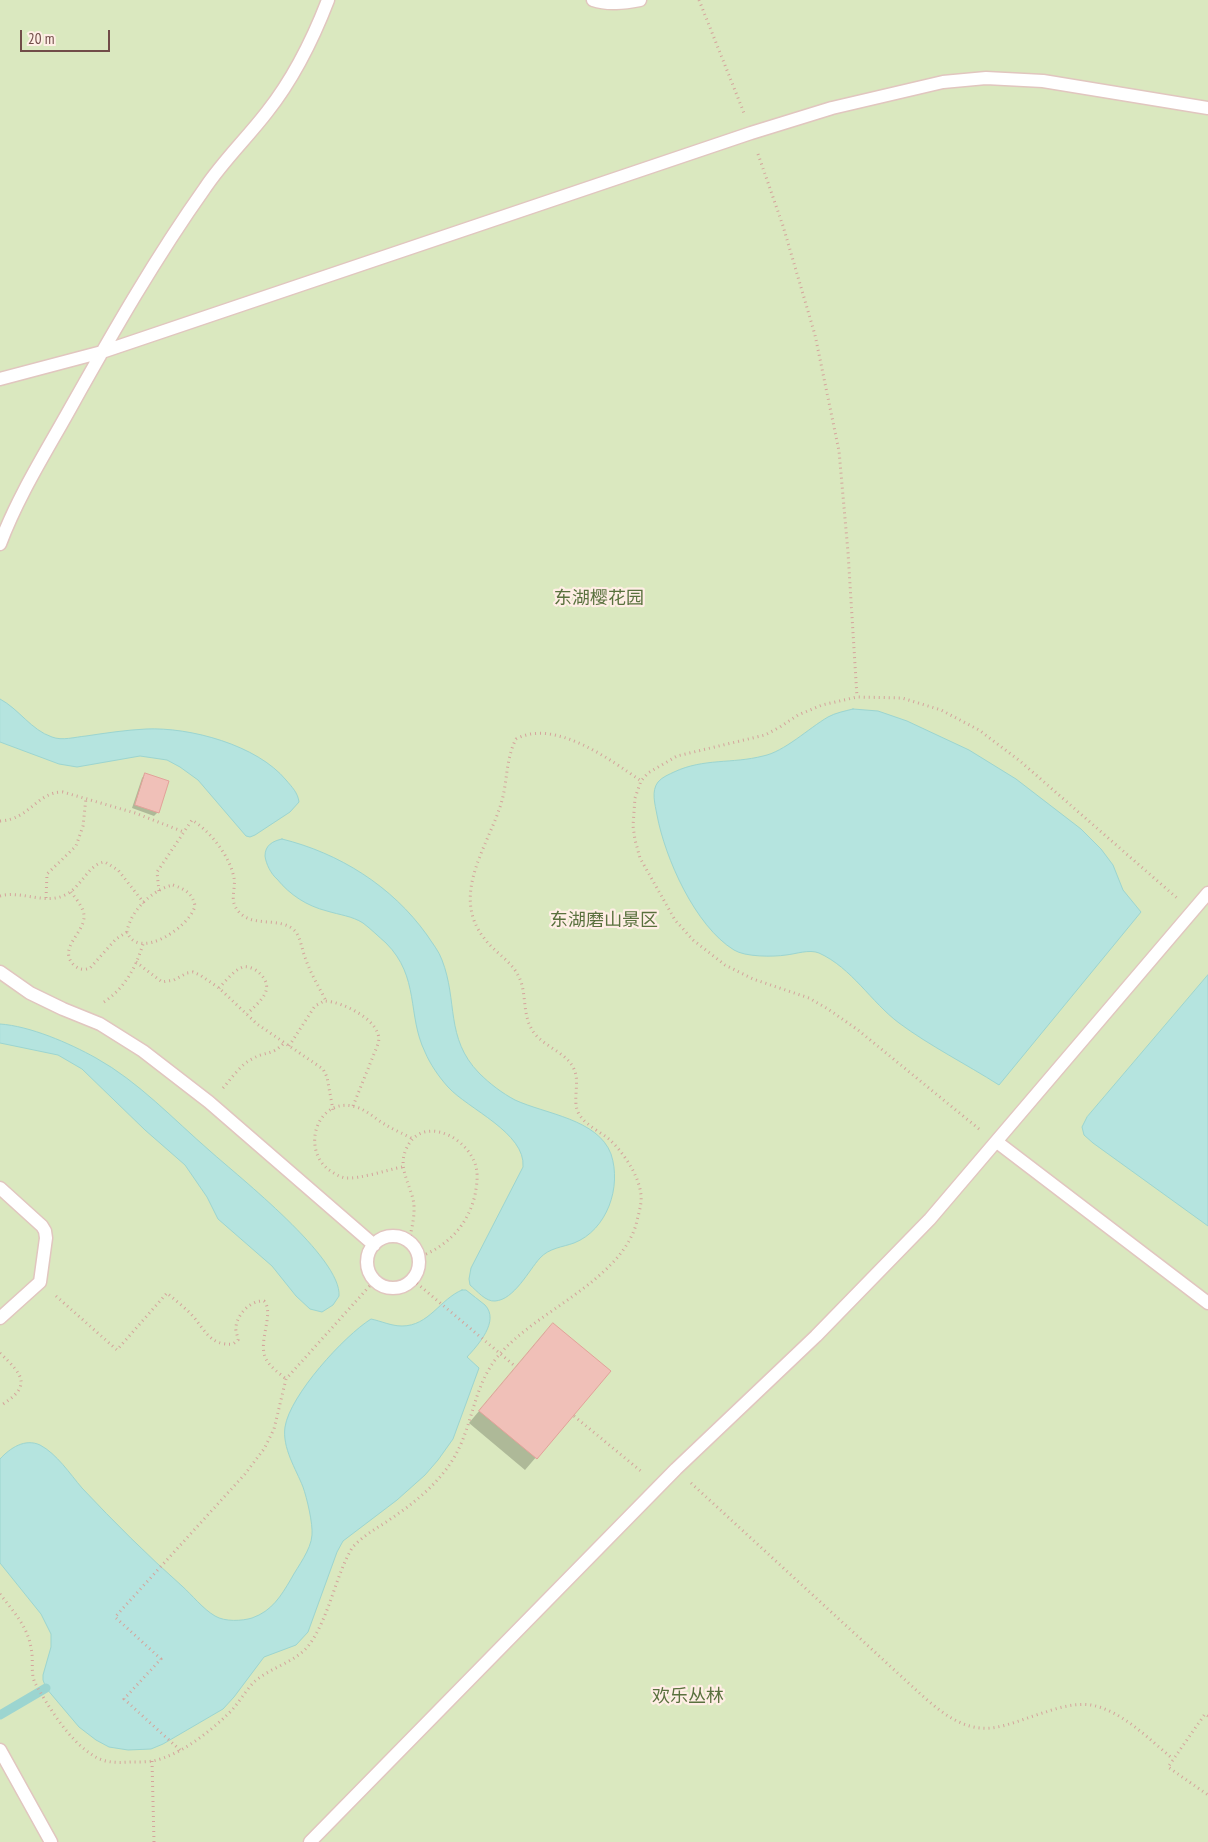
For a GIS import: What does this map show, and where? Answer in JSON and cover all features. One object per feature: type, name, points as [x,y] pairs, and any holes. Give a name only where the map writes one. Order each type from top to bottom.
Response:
[{"type":"lane","points":[[0,544],[11,514],[102,352],[192,206],[268,111],[285,86],[320,22],[328,0]]},
{"type":"lane","points":[[593,0],[625,3],[640,0]]},
{"type":"lane","points":[[0,379],[102,352],[751,133],[832,108],[943,82],[986,78],[1043,81],[1208,108]]},
{"type":"lane","points":[[310,1842],[676,1469],[816,1336],[930,1219],[1208,893]]},
{"type":"lane","points":[[0,972],[30,992],[100,1024],[143,1051],[209,1102],[374,1245]]},
{"type":"lane","points":[[997,1142],[1208,1303]]},
{"type":"lane","points":[[0,1188],[45,1231],[46,1238],[40,1282],[0,1318]]},
{"type":"lane","points":[[392,1236],[404,1238],[414,1245],[419,1257],[419,1269],[413,1280],[397,1288],[385,1287],[375,1280],[369,1272],[367,1262],[374,1245],[380,1239],[392,1236]]},
{"type":"lane","points":[[0,1750],[51,1842]]},
{"type":"path","points":[[699,0],[751,133],[783,226],[815,335],[839,451],[848,552],[857,697]]},
{"type":"path","points":[[997,1142],[858,1030],[828,1009],[808,998],[753,979],[725,965],[693,940],[675,920],[640,858],[633,826],[635,798],[642,781],[648,774],[677,756],[765,735],[798,715],[822,705],[857,697],[902,698],[941,710],[979,730],[1020,761],[1192,911]]},
{"type":"path","points":[[0,1594],[28,1635],[32,1653],[32,1676],[45,1701],[69,1733],[91,1754],[106,1762],[115,1763],[152,1761],[180,1750],[229,1714],[253,1684],[269,1671],[296,1657],[309,1644],[316,1634],[352,1548],[362,1537],[413,1504],[439,1479],[451,1464],[469,1426],[474,1402],[480,1388],[490,1367],[500,1354],[520,1334],[580,1291],[614,1260],[635,1228],[640,1208],[641,1195],[633,1171],[616,1146],[583,1120],[578,1113],[576,1101],[577,1082],[574,1068],[536,1036],[530,1028],[519,976],[512,965],[495,951],[475,925],[470,904],[470,885],[474,869],[501,804],[506,784],[507,763],[511,748],[516,739],[530,734],[541,734],[559,737],[580,744],[642,781]]},
{"type":"path","points":[[0,821],[20,816],[53,792],[63,792],[135,813],[184,832]]},
{"type":"path","points":[[46,898],[47,874],[71,852],[80,838],[86,798]]},
{"type":"path","points":[[159,891],[157,872],[192,820],[207,832],[224,854],[234,878],[234,902],[236,908],[243,916],[253,920],[285,925],[295,931],[306,961],[326,1001]]},
{"type":"path","points":[[0,896],[12,894],[57,898],[71,892],[96,864],[106,862],[118,870],[144,903]]},
{"type":"path","points":[[71,892],[84,917],[83,924],[70,949],[70,960],[77,968],[86,970],[116,939],[127,932],[131,919],[144,903],[159,891],[173,885],[184,889],[193,899],[195,909],[184,925],[176,931],[143,944],[133,941],[127,932]]},
{"type":"path","points":[[86,1019],[93,1009],[119,990],[136,962],[143,944]]},
{"type":"path","points":[[136,962],[162,982],[174,980],[193,972],[208,979],[247,1014],[284,1043],[319,1065],[325,1073],[333,1110]]},
{"type":"path","points":[[219,988],[242,968],[248,967],[258,972],[266,980],[268,988],[263,997],[247,1014]]},
{"type":"path","points":[[289,1046],[315,1006],[321,1002],[335,1003],[357,1013],[376,1028],[380,1039],[353,1106]]},
{"type":"path","points":[[209,1102],[244,1064],[256,1056],[277,1050],[284,1043]]},
{"type":"path","points":[[402,1167],[356,1177],[345,1178],[340,1176],[326,1168],[316,1155],[315,1132],[321,1120],[333,1110],[340,1107],[353,1106],[413,1138]]},
{"type":"path","points":[[409,1241],[414,1219],[413,1205],[402,1167],[405,1150],[413,1138],[428,1131],[434,1130],[448,1134],[461,1143],[470,1154],[476,1169],[477,1177],[473,1203],[464,1223],[448,1241],[419,1257]]},
{"type":"path","points":[[180,1750],[124,1699],[161,1659],[115,1617],[245,1474],[264,1449],[274,1429],[286,1379],[375,1280]]},
{"type":"path","points":[[413,1280],[516,1367]]},
{"type":"path","points":[[40,1282],[116,1350],[168,1293],[192,1316],[210,1338],[215,1342],[231,1345],[237,1342],[236,1326],[242,1312],[249,1305],[264,1300],[268,1309],[263,1338],[264,1353],[271,1366],[286,1379]]},
{"type":"path","points":[[0,1353],[17,1371],[22,1386],[12,1398],[0,1406]]},
{"type":"path","points":[[574,1416],[659,1487]]},
{"type":"path","points":[[676,1469],[908,1683],[950,1718],[963,1724],[991,1728],[1063,1706],[1089,1705],[1105,1709],[1119,1716],[1173,1759]]},
{"type":"path","points":[[1208,1716],[1205,1714],[1168,1767],[1208,1795]]},
{"type":"path","points":[[152,1761],[154,1842]]},
{"type":"green space","name":"东湖磨山景区","points":[[0,0],[1208,0],[1208,1842],[0,1842]]},
{"type":"water","points":[[0,699],[38,730],[60,739],[138,729],[163,729],[202,735],[222,741],[258,757],[273,768],[286,780],[299,802],[290,812],[255,835],[246,836],[198,780],[167,760],[140,756],[77,767],[59,764],[0,742]]},
{"type":"water","points":[[853,709],[878,711],[907,721],[969,750],[1016,779],[1081,829],[1101,849],[1113,865],[1123,890],[1141,912],[999,1085],[899,1023],[831,959],[815,952],[767,956],[745,954],[734,950],[707,925],[695,908],[684,890],[667,851],[654,798],[658,782],[674,772],[696,765],[771,754],[788,745],[828,717]]},
{"type":"water","points":[[282,839],[324,853],[344,863],[363,874],[398,901],[427,935],[441,957],[447,975],[457,1033],[468,1060],[487,1081],[515,1100],[583,1125],[604,1142],[611,1154],[615,1180],[609,1206],[603,1218],[586,1237],[552,1250],[540,1258],[515,1290],[502,1299],[492,1301],[485,1298],[470,1285],[469,1279],[471,1268],[523,1167],[521,1155],[515,1143],[506,1133],[457,1095],[435,1070],[427,1057],[420,1038],[409,983],[404,969],[397,956],[386,943],[359,921],[320,909],[299,899],[287,890],[269,869],[265,856],[266,849],[270,844]]},
{"type":"water","points":[[1208,975],[1208,1226],[1093,1143],[1084,1135],[1082,1127],[1087,1117]]},
{"type":"water","points":[[0,1024],[12,1025],[49,1036],[96,1058],[127,1078],[264,1198],[307,1240],[336,1280],[339,1296],[333,1305],[322,1312],[310,1309],[296,1296],[272,1266],[218,1219],[207,1197],[185,1165],[145,1130],[82,1069],[58,1055],[0,1043]]},
{"type":"water","points":[[462,1290],[466,1290],[485,1305],[489,1311],[490,1318],[486,1332],[467,1357],[479,1368],[453,1439],[425,1475],[397,1500],[343,1541],[337,1552],[308,1632],[296,1645],[264,1657],[223,1709],[151,1749],[128,1750],[109,1747],[79,1727],[46,1688],[43,1680],[51,1647],[51,1634],[41,1614],[0,1563],[0,1459],[8,1451],[23,1443],[40,1445],[58,1459],[118,1526],[206,1610],[215,1616],[228,1620],[252,1618],[265,1611],[280,1597],[304,1558],[311,1541],[312,1524],[308,1504],[303,1487],[290,1458],[285,1435],[289,1414],[307,1383],[333,1352],[371,1319],[398,1326],[411,1325],[420,1322],[447,1299]]},
{"type":"building","points":[[145,773],[169,781],[159,813],[135,805]]},
{"type":"building","points":[[553,1323],[611,1371],[537,1459],[479,1411]]},
{"type":"waterway","points":[[0,1715],[46,1688]]},
{"type":"park label","name":"东湖樱花园","points":[[599,599]]},
{"type":"park label","name":"欢乐丛林","points":[[688,1697]]}]
